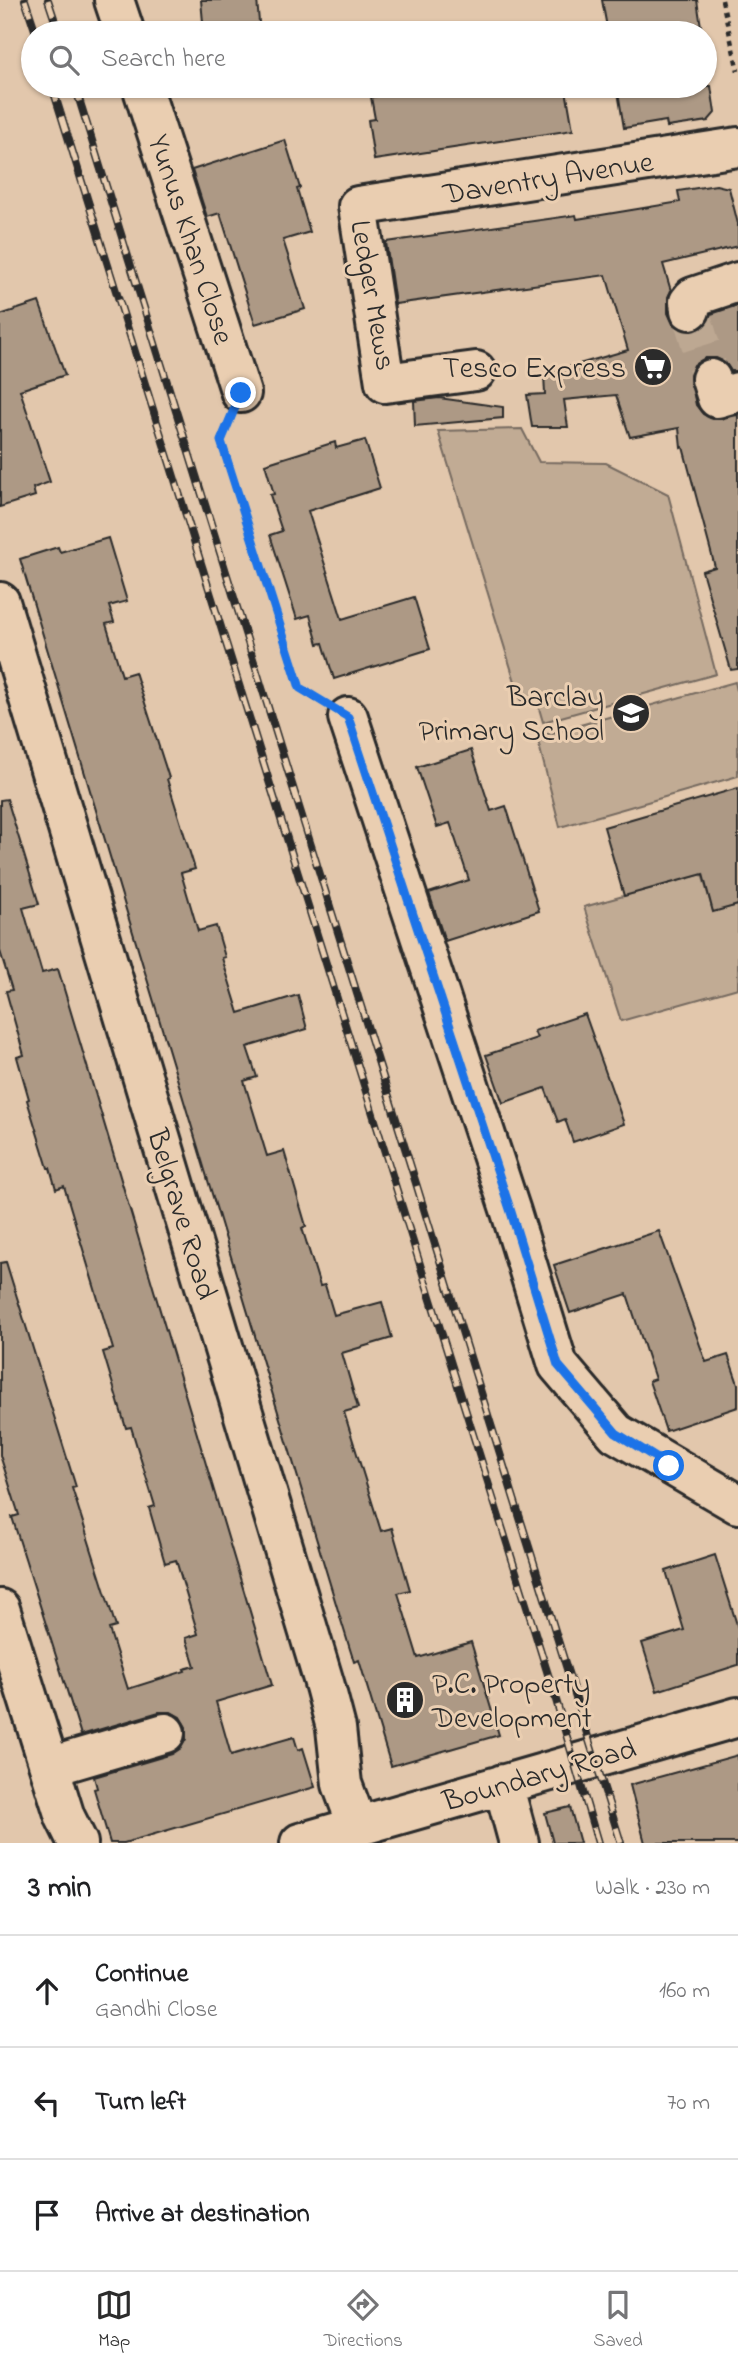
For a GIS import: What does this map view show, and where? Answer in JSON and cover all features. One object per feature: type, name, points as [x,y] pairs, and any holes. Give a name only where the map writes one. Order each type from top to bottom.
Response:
[{"type":"street","points":[[114,0],[121,21]]},
{"type":"street","name":"Yunus Khan Close","points":[[146,98],[241,393]]},
{"type":"street","name":"Daventry Avenue","points":[[358,206],[738,147]]},
{"type":"street","name":"Ledger Mews","points":[[358,206],[385,383],[475,370]]},
{"type":"street","points":[[690,310],[689,302],[693,297],[738,282]]},
{"type":"street","name":"Belgrave Road","points":[[0,602],[325,1686],[336,1728],[342,1784],[358,1827]]},
{"type":"street","points":[[348,717],[558,1365],[616,1433],[738,1504]]},
{"type":"street","points":[[0,1609],[65,1817],[78,1843]]},
{"type":"street","name":"Boundary Road","points":[[300,1843],[738,1717]]},
{"type":"street","points":[[50,1767],[165,1734]]},
{"type":"street","points":[[503,1784],[519,1843]]},
{"type":"path","points":[[722,0],[738,71]]},
{"type":"path","points":[[241,393],[221,441],[300,688],[348,717]]},
{"type":"shaded area","points":[[522,429],[539,462],[606,463],[668,494],[716,674],[543,722],[536,698],[521,701],[438,431]]},
{"type":"shaded area","points":[[735,682],[738,695],[738,776],[560,827],[537,737]]},
{"type":"shaded area","points":[[702,874],[713,911],[738,905],[738,988],[621,1021],[584,907]]},
{"type":"building","points":[[201,0],[257,0],[259,21],[203,21]]},
{"type":"building","points":[[602,0],[697,0],[700,21],[606,21]]},
{"type":"building","points":[[371,98],[567,98],[573,130],[374,160],[368,120],[375,119]]},
{"type":"building","points":[[619,98],[713,98],[715,113],[708,121],[667,127],[666,121],[624,128]]},
{"type":"building","points":[[285,140],[310,232],[283,240],[305,309],[255,324],[220,213],[207,217],[192,170]]},
{"type":"building","points":[[716,185],[729,188],[738,224],[738,246],[663,264],[671,291],[668,297],[668,313],[673,324],[681,330],[692,332],[703,328],[711,314],[738,305],[738,371],[731,371],[725,362],[716,358],[705,358],[694,365],[690,375],[696,405],[703,414],[713,419],[738,415],[738,669],[731,670],[702,571],[715,567],[683,447],[681,448],[679,428],[630,437],[616,395],[564,400],[568,427],[532,427],[527,395],[545,394],[544,374],[628,350],[606,275],[395,304],[386,242],[576,215],[577,219],[680,202],[678,191]]},
{"type":"building","points":[[39,302],[65,375],[20,390],[50,482],[33,488],[35,496],[0,507],[0,315]]},
{"type":"building","points":[[439,398],[503,407],[503,418],[415,426],[414,401]]},
{"type":"building","points":[[365,440],[380,488],[308,511],[342,619],[414,597],[430,649],[334,679],[323,643],[318,644],[310,615],[297,619],[270,535],[282,531],[270,495],[274,494],[265,464],[335,442],[336,448]]},
{"type":"building","points":[[108,538],[127,601],[109,606],[114,622],[106,624],[122,676],[135,672],[169,778],[167,779],[195,869],[181,873],[198,931],[216,926],[225,957],[222,958],[239,1013],[298,995],[307,1029],[247,1047],[257,1077],[244,1081],[267,1156],[284,1151],[306,1226],[302,1228],[320,1286],[325,1285],[334,1315],[382,1302],[392,1338],[342,1353],[358,1408],[344,1412],[381,1531],[392,1528],[410,1590],[398,1593],[418,1658],[471,1642],[499,1735],[391,1766],[359,1660],[354,1662],[340,1617],[20,559],[58,547],[60,552]]},
{"type":"building","points":[[471,750],[491,811],[506,806],[539,911],[445,941],[429,893],[469,880],[450,823],[437,827],[417,767]]},
{"type":"building","points":[[738,788],[738,905],[713,912],[703,874],[624,896],[604,827]]},
{"type":"building","points":[[7,799],[39,904],[23,908],[42,973],[58,969],[272,1685],[216,1702],[231,1755],[294,1737],[298,1750],[303,1748],[315,1787],[124,1843],[110,1843],[94,1789],[97,1788],[94,1777],[172,1754],[181,1748],[186,1739],[186,1727],[180,1717],[171,1712],[159,1712],[81,1735],[12,1517],[19,1515],[0,1455],[0,1263],[6,1262],[76,1487],[72,1488],[116,1627],[109,1629],[128,1689],[195,1666],[186,1638],[198,1634],[176,1560],[165,1563],[149,1508],[155,1506],[131,1427],[126,1428],[103,1352],[113,1349],[64,1186],[56,1189],[48,1168],[17,1057],[24,1055],[6,991],[12,990],[0,951],[0,800]]},
{"type":"building","points":[[585,1014],[624,1124],[573,1142],[565,1119],[558,1122],[545,1088],[503,1103],[486,1055],[537,1038],[534,1031]]},
{"type":"building","points":[[659,1231],[706,1362],[728,1355],[738,1384],[738,1407],[666,1431],[649,1381],[655,1379],[627,1294],[570,1313],[554,1265]]},
{"type":"building","points":[[715,1555],[738,1628],[738,1665],[657,1691],[642,1643],[684,1630],[666,1571]]},
{"type":"building","points":[[738,1755],[738,1843],[645,1843],[630,1785]]},
{"type":"building","points":[[570,1807],[580,1843],[553,1843],[545,1813]]},
{"type":"tunnel","points":[[690,310],[711,379]]},
{"type":"railway","points":[[25,0],[32,21]]},
{"type":"railway","points":[[48,0],[55,21]]},
{"type":"railway","points":[[56,98],[556,1700],[598,1843]]},
{"type":"railway","points":[[79,98],[621,1843]]},
{"type":"place","name":"Tesco Express","points":[[653,367]]},
{"type":"place","name":"Barclay Primary School","points":[[631,713]]},
{"type":"place","name":"P.C. Property Development","points":[[405,1700]]},
{"type":"route","points":[[241,393],[221,441],[300,688],[348,717],[511,1212],[558,1365],[616,1433],[669,1466]]}]
